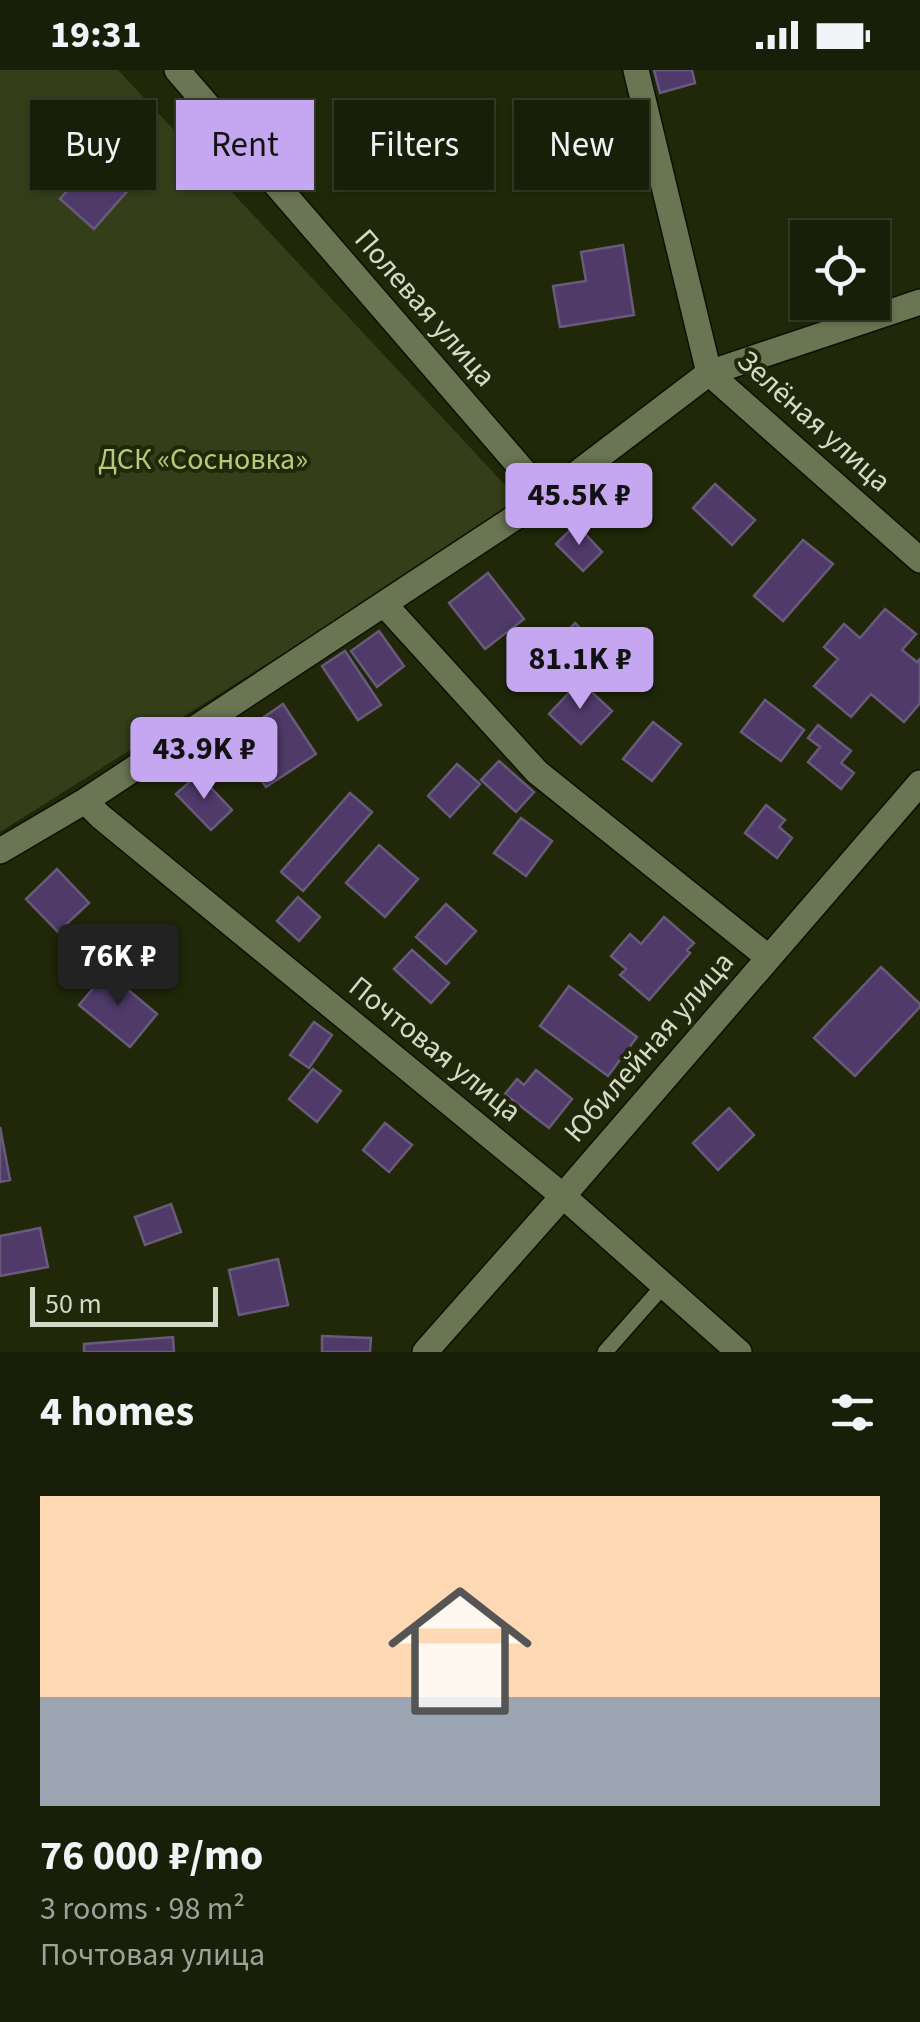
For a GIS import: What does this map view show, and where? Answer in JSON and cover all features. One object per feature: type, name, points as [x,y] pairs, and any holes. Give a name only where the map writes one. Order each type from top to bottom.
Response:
[{"type":"street","name":"Полевая улица","points":[[177,70],[546,497]]},
{"type":"street","name":"Зелёная улица","points":[[634,73],[709,372],[920,560]]},
{"type":"street","points":[[0,851],[85,801],[546,497],[709,372],[920,302]]},
{"type":"street","points":[[384,606],[537,772],[769,958]]},
{"type":"street","name":"Юбилейная улица","points":[[424,1352],[920,782]]},
{"type":"street","name":"Почтовая улица","points":[[85,801],[563,1196],[739,1352]]},
{"type":"lane","points":[[605,1352],[664,1285]]},
{"type":"green space","name":"ДСК «Сосновка»","points":[[0,70],[118,70],[146,100],[30,100],[30,190],[156,190],[156,111],[176,132],[176,190],[230,190],[522,503],[0,832]]},
{"type":"building","points":[[654,70],[692,70],[695,83],[660,93]]},
{"type":"building","points":[[68,190],[128,190],[94,229],[60,199]]},
{"type":"building","points":[[623,245],[634,315],[560,327],[553,286],[586,281],[581,252]]},
{"type":"building","points":[[715,484],[755,520],[732,545],[693,508]]},
{"type":"building","points":[[576,524],[602,552],[583,571],[556,544]]},
{"type":"building","points":[[803,540],[833,564],[783,621],[754,596]]},
{"type":"building","points":[[488,573],[524,619],[485,649],[449,603]]},
{"type":"building","points":[[885,609],[916,634],[902,650],[917,662],[920,659],[920,703],[904,722],[871,694],[851,717],[814,686],[838,659],[824,647],[844,624],[860,638]]},
{"type":"building","points":[[575,623],[587,635],[572,651],[560,639]]},
{"type":"building","points":[[379,631],[404,666],[377,687],[351,651]]},
{"type":"building","points":[[345,651],[381,705],[358,720],[322,666]]},
{"type":"building","points":[[580,681],[612,711],[581,744],[549,714]]},
{"type":"building","points":[[765,700],[804,730],[781,761],[741,732]]},
{"type":"building","points":[[283,704],[316,754],[266,787],[233,738]]},
{"type":"building","points":[[653,722],[681,744],[652,781],[623,759]]},
{"type":"building","points":[[818,725],[851,751],[841,763],[854,773],[841,789],[808,762],[820,747],[808,738]]},
{"type":"building","points":[[499,761],[534,792],[516,812],[481,780]]},
{"type":"building","points":[[457,764],[480,784],[450,817],[428,796]]},
{"type":"building","points":[[198,774],[232,810],[211,830],[176,794]]},
{"type":"building","points":[[350,793],[372,812],[303,891],[281,872]]},
{"type":"building","points":[[766,805],[785,820],[779,827],[792,838],[777,858],[745,833]]},
{"type":"building","points":[[521,818],[552,841],[526,876],[494,853]]},
{"type":"building","points":[[379,845],[418,879],[385,917],[346,883]]},
{"type":"building","points":[[57,869],[89,903],[58,932],[26,899]]},
{"type":"building","points":[[298,897],[320,917],[299,941],[277,921]]},
{"type":"building","points":[[446,904],[476,931],[446,964],[416,937]]},
{"type":"building","points":[[664,917],[694,943],[687,950],[690,953],[649,1000],[620,975],[626,969],[611,956],[630,934],[641,944]]},
{"type":"building","points":[[412,950],[449,983],[431,1003],[394,969]]},
{"type":"building","points":[[881,967],[920,1007],[855,1076],[814,1038]]},
{"type":"building","points":[[107,972],[157,1014],[130,1047],[79,1005]]},
{"type":"building","points":[[569,986],[637,1037],[608,1076],[540,1026]]},
{"type":"building","points":[[314,1022],[332,1035],[309,1068],[290,1055]]},
{"type":"building","points":[[313,1069],[341,1091],[317,1122],[289,1099]]},
{"type":"building","points":[[536,1070],[572,1099],[549,1128],[505,1094],[517,1079],[524,1085]]},
{"type":"building","points":[[729,1108],[754,1135],[718,1170],[693,1143]]},
{"type":"building","points":[[385,1123],[412,1145],[389,1172],[363,1150]]},
{"type":"building","points":[[0,1127],[10,1180],[0,1182]]},
{"type":"building","points":[[171,1204],[181,1232],[145,1245],[135,1217]]},
{"type":"building","points":[[40,1228],[48,1267],[0,1276],[0,1236]]},
{"type":"building","points":[[278,1259],[288,1305],[239,1315],[229,1270]]},
{"type":"building","points":[[322,1336],[371,1338],[370,1352],[322,1352]]},
{"type":"building","points":[[173,1337],[174,1352],[84,1352],[84,1344]]}]
